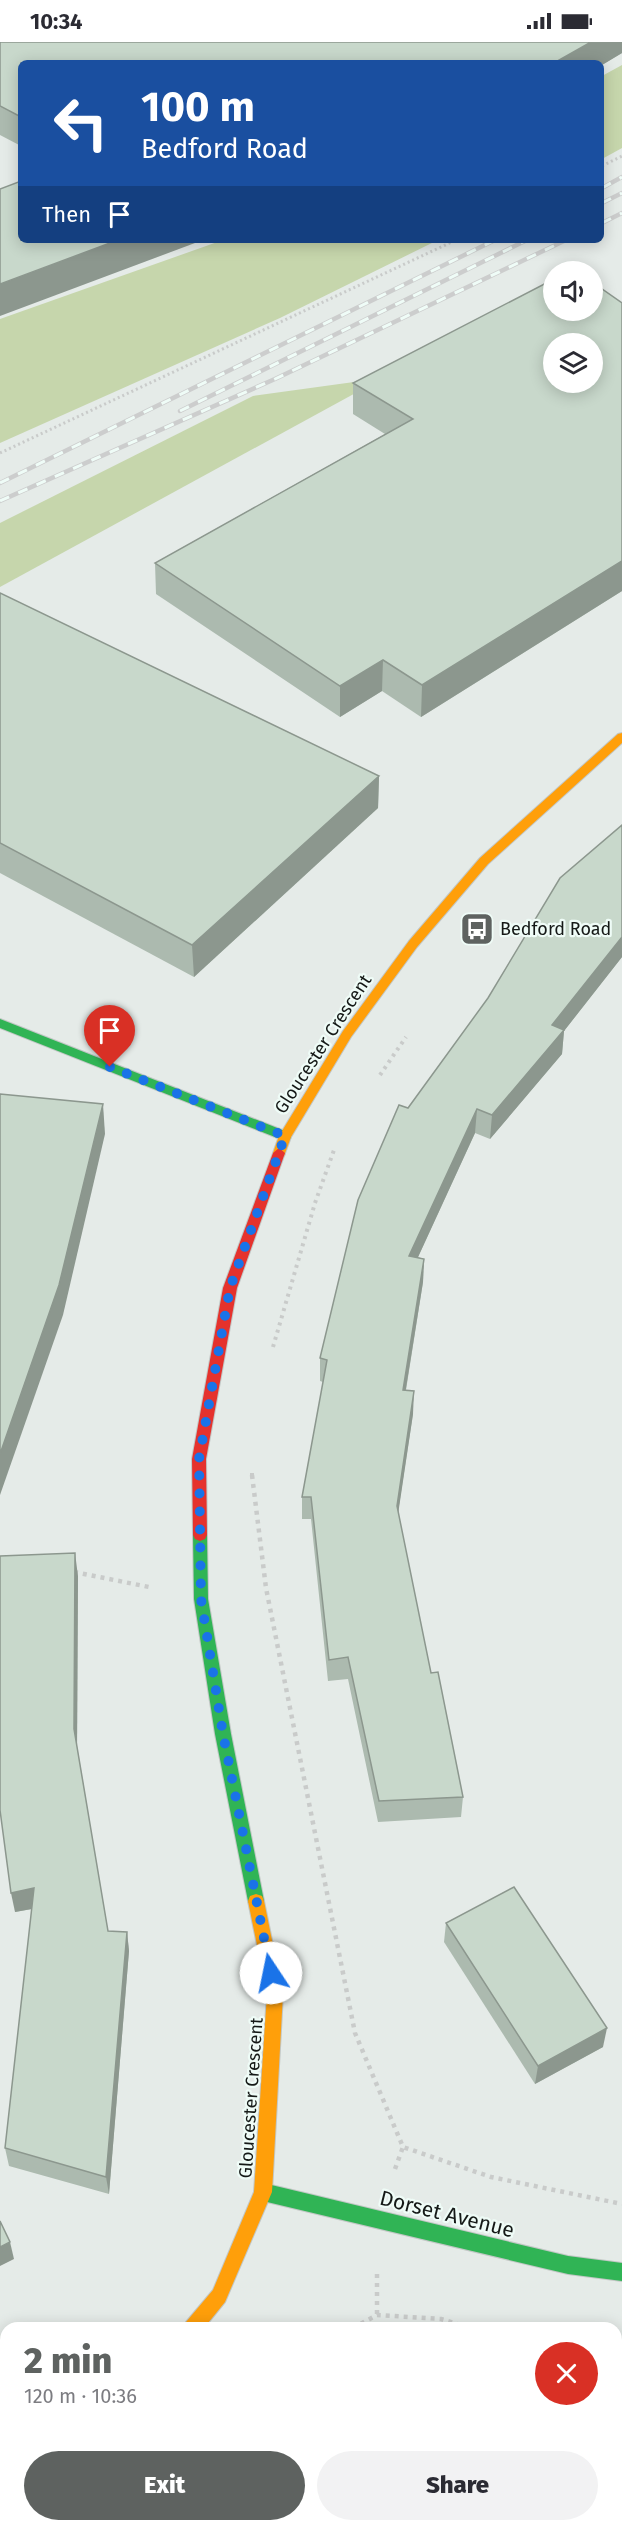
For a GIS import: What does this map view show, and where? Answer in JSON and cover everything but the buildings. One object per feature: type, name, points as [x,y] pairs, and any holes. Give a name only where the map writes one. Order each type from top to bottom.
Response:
[{"type":"street","name":"Gloucester Crescent","points":[[197,2322],[219,2295],[263,2192],[275,1994],[223,1734],[201,1599],[199,1459],[230,1288],[285,1136],[347,1034],[413,944],[484,861],[622,737]]},
{"type":"street","points":[[0,1023],[285,1136]]},
{"type":"street","name":"Dorset Avenue","points":[[263,2192],[568,2265],[622,2272]]},
{"type":"path","points":[[604,165],[622,156]]},
{"type":"path","points":[[0,453],[450,243]]},
{"type":"path","points":[[378,1078],[411,1030]]},
{"type":"path","points":[[271,1352],[315,1203],[335,1146]]},
{"type":"path","points":[[251,1466],[266,1588],[355,2033],[403,2147],[491,2177],[622,2204]]},
{"type":"path","points":[[66,1570],[201,1599]]},
{"type":"path","points":[[364,2322],[377,2315],[441,2319],[451,2322]]},
{"type":"green space","points":[[622,65],[622,148],[604,158],[604,75]]},
{"type":"green space","points":[[215,243],[432,243],[280,318],[0,443],[0,319]]},
{"type":"green space","points":[[383,378],[0,587],[0,523],[253,396]]},
{"type":"railway","points":[[604,187],[622,177]]},
{"type":"railway","points":[[604,202],[622,193]]},
{"type":"railway","points":[[604,222],[622,213]]},
{"type":"railway","points":[[0,483],[489,243]]},
{"type":"railway","points":[[180,411],[521,243]]},
{"type":"railway","points":[[0,501],[275,379],[560,243]]},
{"type":"traffic: fast","points":[[0,1023],[285,1136]]},
{"type":"traffic: fast","points":[[200,1535],[201,1599],[223,1734],[256,1901]]},
{"type":"traffic: fast","points":[[263,2192],[568,2265],[622,2272]]},
{"type":"traffic: slow","points":[[279,1153],[285,1136],[347,1034],[413,944],[484,861],[622,737]]},
{"type":"traffic: slow","points":[[197,2322],[219,2296],[263,2192],[275,1994],[256,1901]]},
{"type":"traffic: jam","points":[[200,1535],[199,1459],[230,1288],[279,1153]]},
{"type":"place","name":"Bedford Road","points":[[477,929]]},
{"type":"route","points":[[110,1067],[285,1136],[230,1288],[199,1459],[201,1599],[223,1734],[271,1973]]}]
